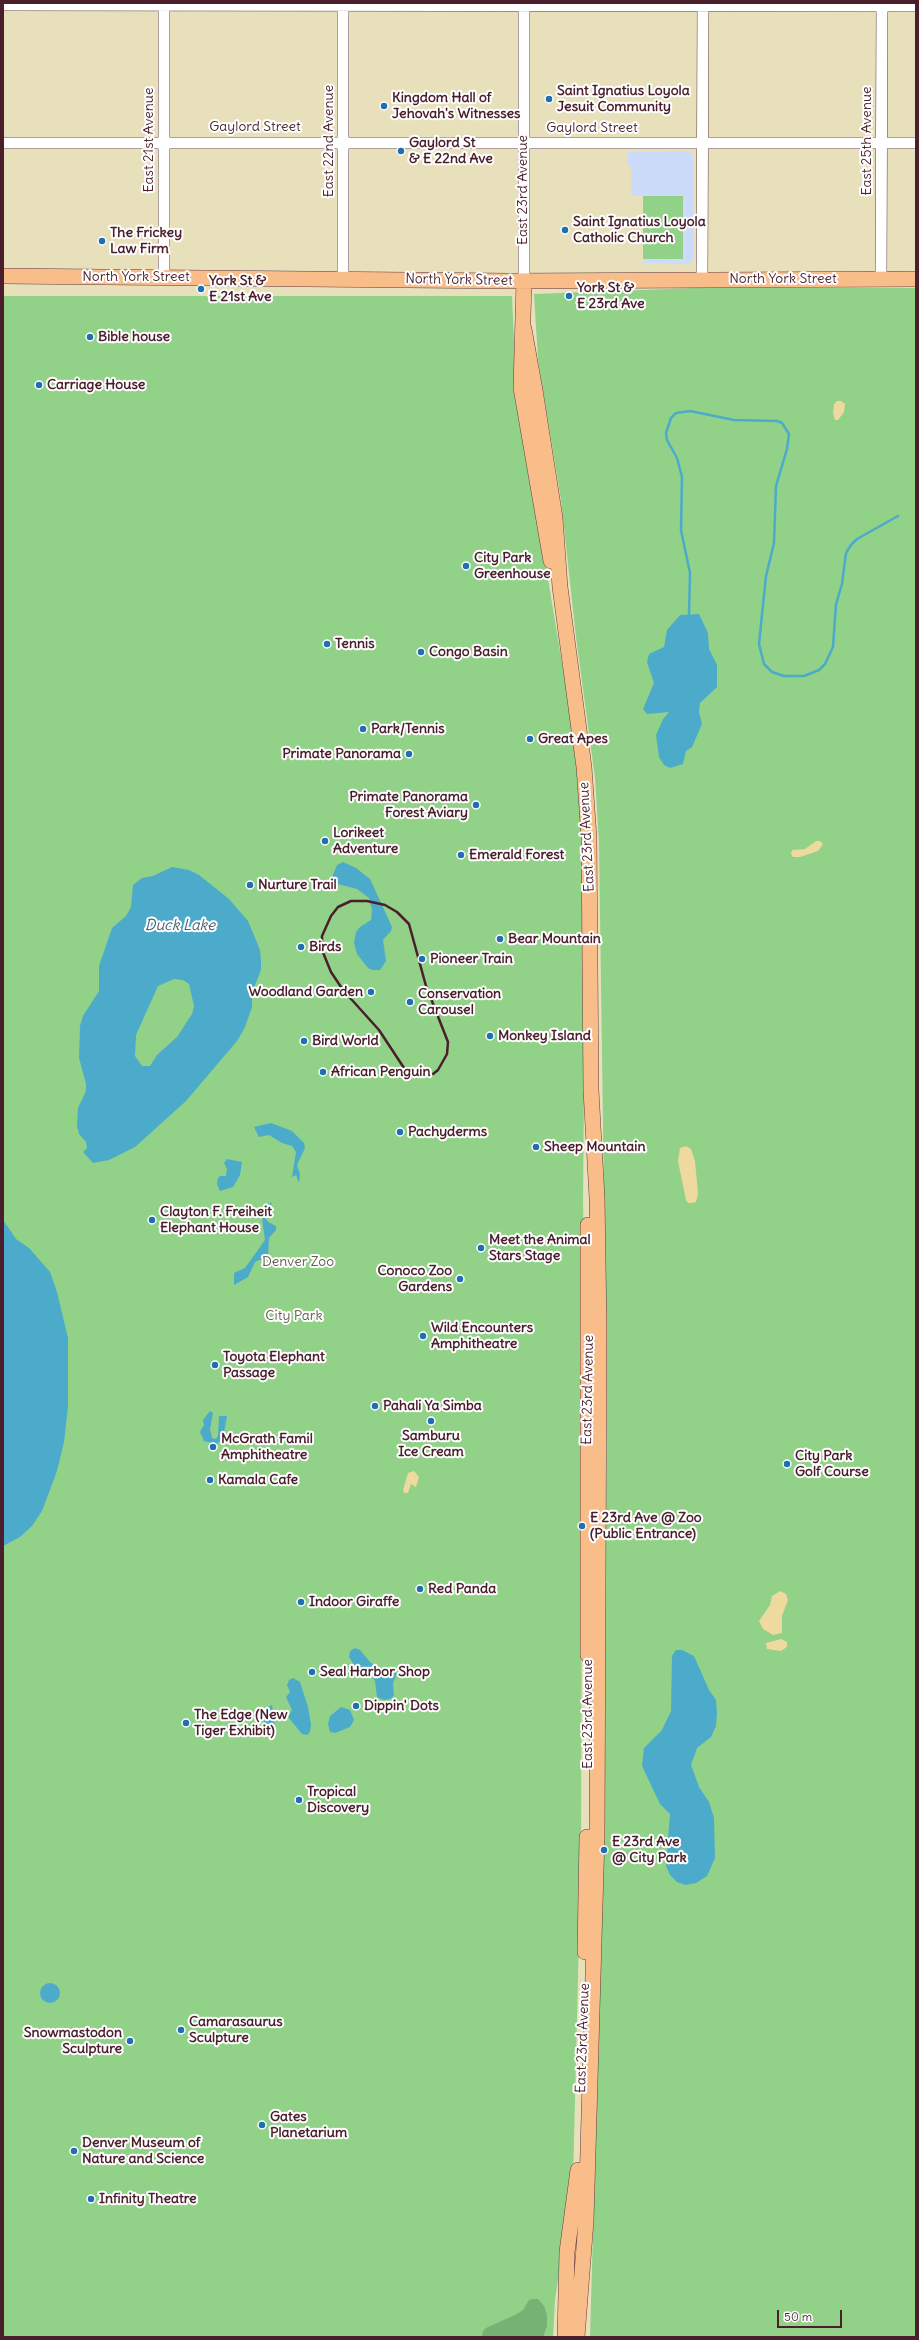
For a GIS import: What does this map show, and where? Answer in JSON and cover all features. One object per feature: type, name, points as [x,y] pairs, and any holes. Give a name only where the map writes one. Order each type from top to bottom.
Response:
[{"type":"main road","name":"North York Street","points":[[3,276],[343,278],[524,281],[916,278]]},
{"type":"main road","name":"East 23rd Avenue","points":[[524,281],[524,329],[536,390],[555,518],[560,587],[580,736],[588,815],[591,1090],[597,1198],[600,1327],[597,1896],[586,2221],[577,2337]]},
{"type":"main road","name":"East 23rd Avenue","points":[[565,2337],[567,2252],[578,2187],[584,1994],[588,1715],[587,1203],[591,1090]]},
{"type":"main road","points":[[584,1994],[589,2001],[592,2060]]},
{"type":"street","name":"East 21st Avenue","points":[[164,4],[164,277]]},
{"type":"street","name":"East 22nd Avenue","points":[[343,4],[343,278]]},
{"type":"street","name":"East 23rd Avenue","points":[[524,4],[524,281]]},
{"type":"street","points":[[702,280],[703,4]]},
{"type":"street","points":[[3,5],[882,4],[916,6]]},
{"type":"street","name":"East 25th Avenue","points":[[881,279],[882,4]]},
{"type":"street","name":"Gaylord Street","points":[[3,143],[916,143]]},
{"type":"shaded area","points":[[689,151],[693,155],[693,260],[689,264],[643,263],[643,196],[631,196],[631,165],[628,165],[628,152]]},
{"type":"green space","points":[[643,196],[683,196],[683,259],[643,259]]},
{"type":"green space","name":"City Park Golf Course","points":[[695,288],[916,288],[916,2337],[590,2337],[603,1881],[607,1406],[599,843],[595,778],[576,637],[561,500],[538,359],[534,294]]},
{"type":"green space","name":"City Park","points":[[3,296],[512,296],[516,387],[569,705],[579,781],[583,851],[585,978],[583,1202],[586,1334],[580,1458],[582,1512],[581,1856],[573,2180],[555,2300],[553,2337],[3,2337]]},
{"type":"green space","points":[[538,2299],[544,2306],[547,2315],[547,2326],[543,2337],[482,2337],[483,2331],[486,2328],[517,2314],[523,2310],[529,2300]]},
{"type":"sand","points":[[837,401],[841,401],[845,404],[844,412],[838,420],[835,420],[833,413],[834,404]]},
{"type":"sand","points":[[816,841],[820,841],[823,844],[818,851],[800,857],[793,857],[791,854],[792,850],[805,849]]},
{"type":"sand","points":[[686,1146],[691,1149],[695,1161],[698,1194],[696,1202],[692,1203],[688,1203],[686,1200],[678,1161],[680,1148]]},
{"type":"sand","points":[[414,1471],[419,1477],[416,1487],[411,1484],[408,1493],[404,1493],[403,1490],[408,1473]]},
{"type":"sand","points":[[780,1591],[786,1594],[788,1600],[782,1616],[782,1633],[773,1635],[763,1629],[759,1621],[770,1605],[772,1596]]},
{"type":"sand","points":[[781,1639],[787,1642],[787,1647],[781,1651],[767,1649],[766,1643]]},
{"type":"water","points":[[699,614],[708,633],[709,649],[717,665],[717,687],[700,703],[699,712],[702,724],[692,747],[686,751],[683,764],[670,768],[664,765],[659,757],[656,735],[663,719],[669,712],[647,714],[643,709],[654,683],[647,662],[649,654],[664,647],[667,630],[680,615]]},
{"type":"water","points":[[343,862],[356,868],[370,879],[392,927],[391,931],[383,940],[386,961],[380,970],[372,970],[368,968],[357,954],[354,943],[356,932],[360,927],[371,920],[372,910],[369,898],[357,889],[330,882],[337,865]]},
{"type":"water","name":"Duck Lake","points":[[172,867],[189,870],[199,875],[229,899],[248,921],[260,950],[261,970],[252,993],[252,1007],[245,1027],[237,1041],[186,1101],[135,1147],[109,1160],[93,1163],[83,1152],[87,1148],[86,1142],[79,1134],[77,1126],[78,1108],[86,1091],[86,1084],[79,1058],[80,1026],[83,1016],[99,991],[99,966],[112,928],[126,916],[131,907],[133,885],[142,878],[153,876]],"holes":[[[174,979],[183,980],[189,984],[194,1006],[192,1014],[177,1037],[157,1055],[150,1066],[142,1066],[135,1056],[136,1035],[158,986]]]},
{"type":"water","points":[[271,1123],[292,1131],[304,1143],[305,1148],[297,1165],[300,1174],[299,1183],[296,1175],[292,1177],[296,1152],[292,1146],[282,1143],[269,1135],[259,1137],[254,1127]]},
{"type":"water","points":[[227,1159],[242,1162],[240,1175],[233,1187],[220,1191],[217,1184],[218,1178],[220,1176],[226,1176],[227,1169],[224,1163]]},
{"type":"water","points":[[271,1202],[273,1211],[267,1214],[266,1219],[268,1222],[276,1226],[276,1230],[269,1238],[268,1257],[266,1260],[259,1260],[255,1262],[248,1277],[234,1285],[234,1273],[245,1268],[265,1240],[261,1211],[262,1208],[266,1208]]},
{"type":"water","points":[[3,1220],[16,1239],[29,1248],[50,1272],[57,1292],[68,1338],[68,1406],[64,1442],[57,1471],[42,1511],[32,1526],[20,1537],[3,1546]]},
{"type":"water","points":[[210,1411],[213,1413],[210,1429],[212,1438],[216,1439],[218,1436],[219,1416],[227,1416],[223,1438],[217,1444],[204,1441],[200,1432],[204,1425],[203,1420]]},
{"type":"water","points":[[355,1648],[360,1650],[370,1662],[381,1669],[388,1668],[397,1673],[393,1683],[394,1696],[390,1699],[384,1700],[377,1697],[375,1681],[370,1675],[356,1668],[349,1657],[350,1651]]},
{"type":"water","points":[[676,1650],[682,1650],[694,1656],[709,1690],[716,1700],[717,1713],[716,1726],[711,1737],[697,1748],[691,1765],[699,1787],[709,1802],[714,1818],[715,1858],[707,1876],[696,1883],[686,1885],[677,1882],[670,1875],[666,1866],[670,1814],[660,1804],[642,1766],[644,1748],[662,1730],[671,1711],[672,1656]]},
{"type":"water","points":[[293,1678],[300,1682],[308,1707],[311,1725],[310,1732],[307,1735],[302,1734],[288,1717],[292,1710],[286,1697],[290,1692],[287,1685],[289,1680]]},
{"type":"water","points":[[272,1705],[275,1724],[265,1725],[262,1710]]},
{"type":"water","points":[[341,1707],[350,1710],[354,1720],[350,1727],[335,1733],[330,1732],[328,1724],[330,1716]]},
{"type":"water","points":[[50,1983],[57,1986],[60,1993],[57,2000],[50,2003],[43,2000],[40,1993],[43,1986]]},
{"type":"waterway","points":[[689,614],[690,573],[681,530],[682,477],[677,458],[667,440],[666,433],[671,418],[676,413],[690,411],[734,420],[777,421],[782,423],[789,434],[787,449],[776,486],[774,543],[766,576],[759,644],[764,664],[772,672],[784,676],[804,676],[819,670],[825,664],[833,647],[836,604],[842,584],[846,553],[857,539],[898,516]]},
{"type":"railway","points":[[351,901],[367,901],[385,905],[397,912],[409,924],[426,986],[448,1042],[447,1054],[438,1070],[433,1074],[416,1077],[406,1071],[379,1030],[343,990],[331,972],[322,950],[322,936],[331,916],[338,907],[351,901]]},
{"type":"place","name":"Saint Ignatius Loyola Jesuit Community","points":[[549,99]]},
{"type":"place","name":"Kingdom Hall of Jehovah's Witnesses","points":[[384,106]]},
{"type":"place","name":"Gaylord St & E 22nd Ave","points":[[401,151]]},
{"type":"place","name":"Saint Ignatius Loyola Catholic Church","points":[[565,230]]},
{"type":"place","name":"The Frickey Law Firm","points":[[102,241]]},
{"type":"place","name":"York St & E 21st Ave","points":[[201,289]]},
{"type":"place","name":"York St & E 23rd Ave","points":[[569,296]]},
{"type":"place","name":"Bible house","points":[[90,337]]},
{"type":"place","name":"Carriage House","points":[[39,385]]},
{"type":"place","name":"City Park Greenhouse","points":[[466,566]]},
{"type":"place","name":"Tennis","points":[[327,644]]},
{"type":"place","name":"Congo Basin","points":[[421,652]]},
{"type":"place","name":"Park/Tennis","points":[[363,729]]},
{"type":"place","name":"Great Apes","points":[[530,739]]},
{"type":"place","name":"Primate Panorama","points":[[409,754]]},
{"type":"place","name":"Primate Panorama Forest Aviary","points":[[476,805]]},
{"type":"place","name":"Lorikeet Adventure","points":[[325,841]]},
{"type":"place","name":"Emerald Forest","points":[[461,855]]},
{"type":"place","name":"Nurture Trail","points":[[250,885]]},
{"type":"place","name":"Bear Mountain","points":[[500,939]]},
{"type":"place","name":"Birds","points":[[301,947]]},
{"type":"place","name":"Pioneer Train","points":[[422,959]]},
{"type":"place","name":"Woodland Garden","points":[[371,992]]},
{"type":"place","name":"Conservation Carousel","points":[[410,1002]]},
{"type":"place","name":"Monkey Island","points":[[490,1036]]},
{"type":"place","name":"Bird World","points":[[304,1041]]},
{"type":"place","name":"African Penguin","points":[[323,1072]]},
{"type":"place","name":"Pachyderms","points":[[400,1132]]},
{"type":"place","name":"Sheep Mountain","points":[[536,1147]]},
{"type":"place","name":"Clayton F. Freiheit Elephant House","points":[[152,1220]]},
{"type":"place","name":"Meet the Animal Stars Stage","points":[[481,1248]]},
{"type":"place","name":"Conoco Zoo Gardens","points":[[460,1279]]},
{"type":"place","name":"Wild Encounters Amphitheatre","points":[[423,1336]]},
{"type":"place","name":"Toyota Elephant Passage","points":[[215,1365]]},
{"type":"place","name":"Pahali Ya Simba","points":[[375,1406]]},
{"type":"place","name":"Samburu Ice Cream","points":[[431,1421]]},
{"type":"place","name":"McGrath Famil Amphitheatre","points":[[213,1447]]},
{"type":"place","name":"City Park Golf Course","points":[[787,1464]]},
{"type":"place","name":"Kamala Cafe","points":[[210,1480]]},
{"type":"place","name":"E 23rd Ave @ Zoo (Public Entrance)","points":[[582,1526]]},
{"type":"place","name":"Red Panda","points":[[420,1589]]},
{"type":"place","name":"Indoor Giraffe","points":[[301,1602]]},
{"type":"place","name":"Seal Harbor Shop","points":[[312,1672]]},
{"type":"place","name":"Dippin' Dots","points":[[356,1706]]},
{"type":"place","name":"The Edge (New Tiger Exhibit)","points":[[186,1723]]},
{"type":"place","name":"Tropical Discovery","points":[[299,1800]]},
{"type":"place","name":"E 23rd Ave @ City Park","points":[[604,1850]]},
{"type":"place","name":"Camarasaurus Sculpture","points":[[181,2030]]},
{"type":"place","name":"Snowmastodon Sculpture","points":[[130,2041]]},
{"type":"place","name":"Gates Planetarium","points":[[262,2125]]},
{"type":"place","name":"Denver Museum of Nature and Science","points":[[74,2151]]},
{"type":"place","name":"Infinity Theatre","points":[[91,2199]]},
{"type":"park label","name":"Denver Zoo","points":[[298,1262]]}]
